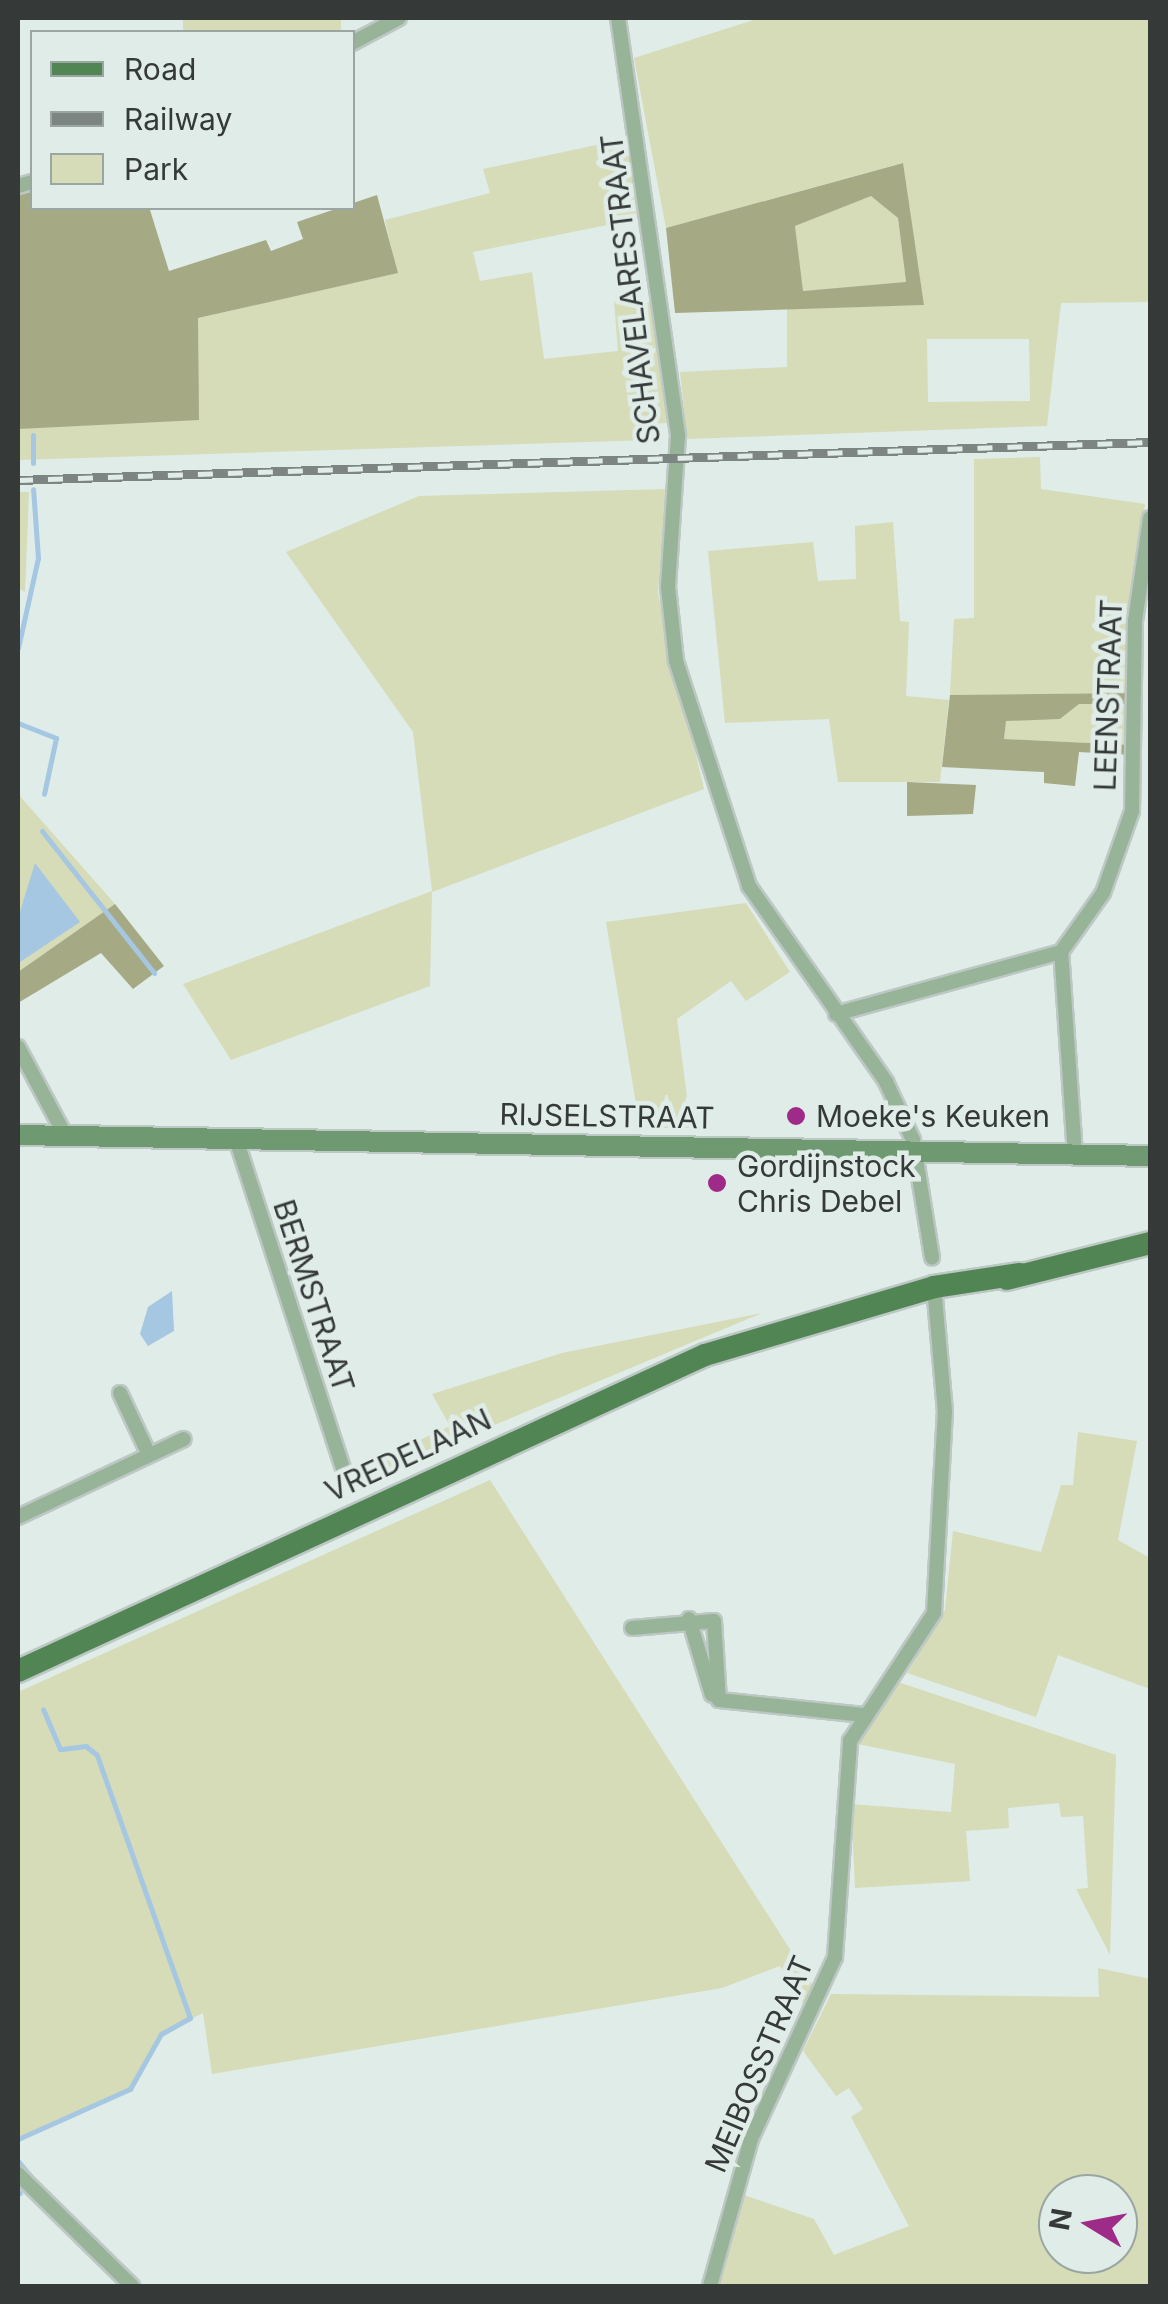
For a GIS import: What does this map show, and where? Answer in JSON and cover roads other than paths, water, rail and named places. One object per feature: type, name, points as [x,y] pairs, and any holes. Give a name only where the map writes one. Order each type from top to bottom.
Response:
[{"type":"main road","name":"VREDELAAN","points":[[18,1670],[552,1420],[705,1356],[833,1319],[1150,1243]]},
{"type":"street","points":[[355,41],[399,18]]},
{"type":"street","name":"SCHAVELARESTRAAT","points":[[618,18],[678,436],[668,587],[676,661],[749,886],[886,1082],[918,1153]]},
{"type":"street","name":"LEENSTRAAT","points":[[1061,952],[1103,894],[1132,812],[1136,621],[1150,518]]},
{"type":"street","points":[[836,1014],[1061,952],[1076,1155]]},
{"type":"street","points":[[18,1048],[66,1137]]},
{"type":"street","name":"RIJSELSTRAAT","points":[[18,1135],[1149,1157]]},
{"type":"street","name":"BERMSTRAAT","points":[[236,1139],[343,1468]]},
{"type":"street","points":[[918,1153],[932,1258]]},
{"type":"street","name":"MEIBOSSTRAAT","points":[[710,2286],[751,2139],[835,1958],[846,1772],[864,1714],[934,1612],[942,1575],[935,1294]]},
{"type":"street","points":[[120,1393],[149,1455]]},
{"type":"street","points":[[18,1517],[184,1439]]},
{"type":"street","points":[[632,1628],[689,1619],[714,1621],[718,1633],[712,1695]]},
{"type":"street","points":[[689,1619],[712,1695]]},
{"type":"street","points":[[712,1695],[864,1714]]},
{"type":"street","points":[[18,2174],[132,2286]]},
{"type":"water","points":[[35,863],[80,922],[20,962],[18,918]]},
{"type":"water","points":[[172,1291],[174,1331],[148,1346],[140,1334],[148,1307]]},
{"type":"waterway","points":[[33,435],[33,463]]},
{"type":"waterway","points":[[18,648],[38,558],[33,489]]},
{"type":"waterway","points":[[18,723],[56,738],[44,794]]},
{"type":"waterway","points":[[42,831],[154,973]]},
{"type":"waterway","points":[[18,2139],[130,2089],[161,2034],[190,2018],[97,1755],[86,1746],[60,1749],[43,1709]]},
{"type":"waterway","points":[[18,2161],[35,2181]]},
{"type":"railway","points":[[18,480],[1150,442]]},
{"type":"place","name":"Moeke's Keuken","points":[[796,1116]]},
{"type":"place","name":"Gordijnstock Chris Debel","points":[[717,1183]]}]
